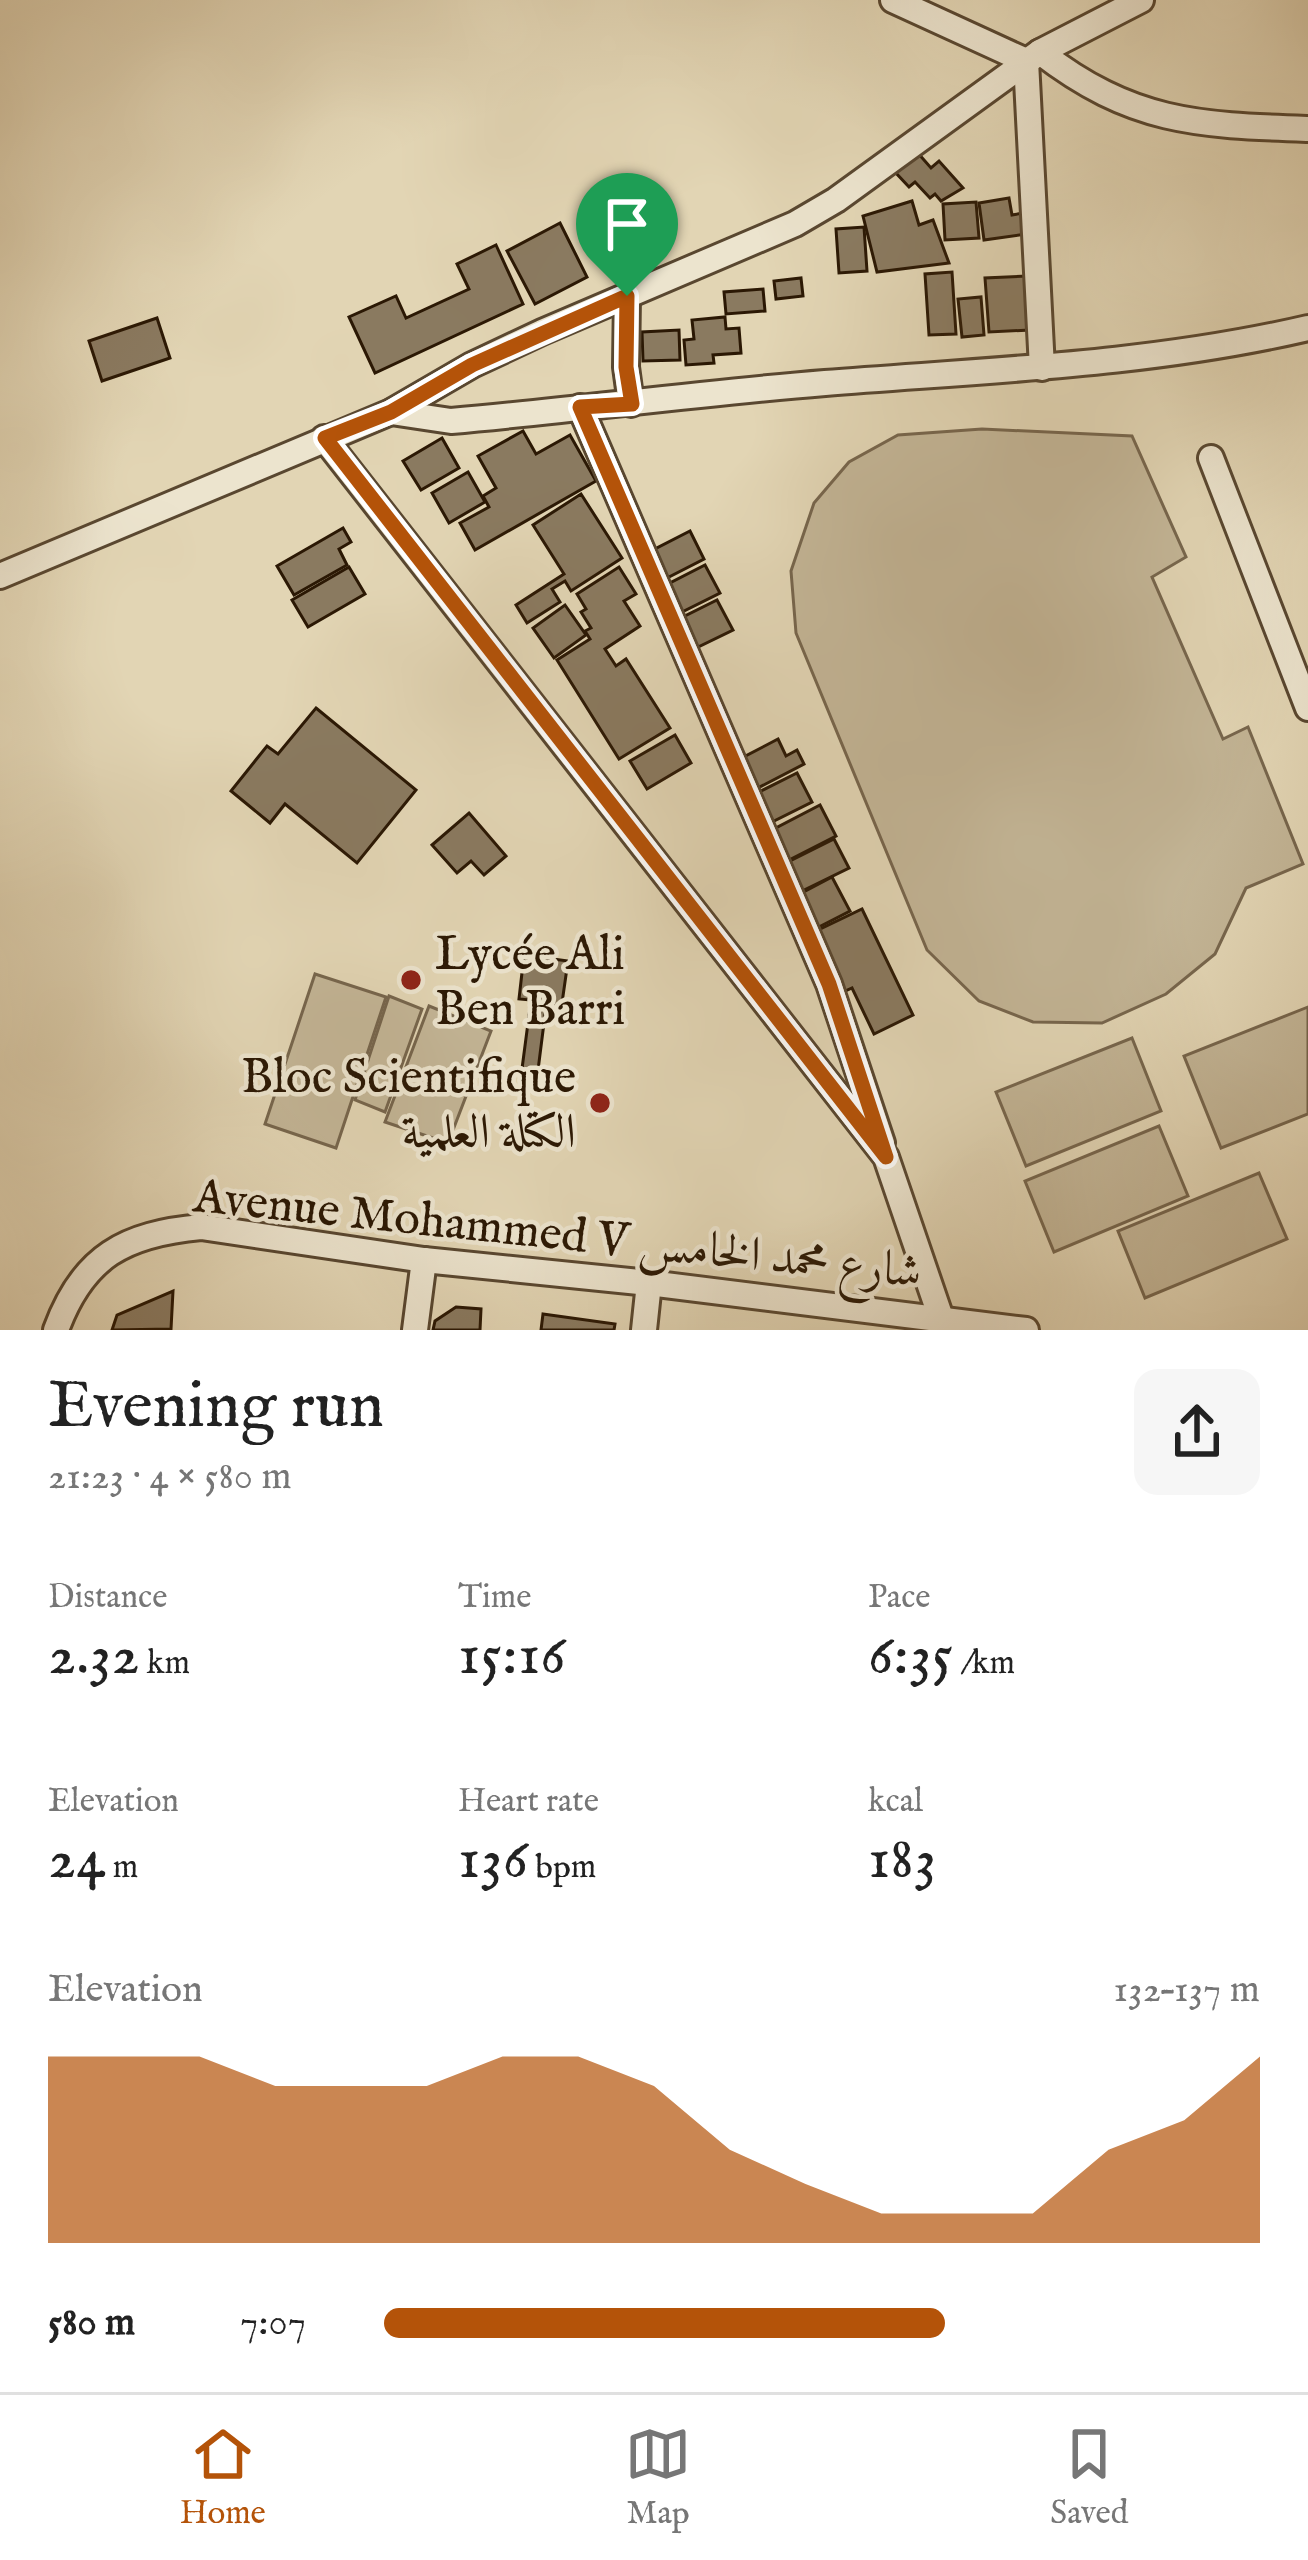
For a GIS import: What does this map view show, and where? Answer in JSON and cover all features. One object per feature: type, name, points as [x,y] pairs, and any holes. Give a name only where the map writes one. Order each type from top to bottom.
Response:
[{"type":"street","points":[[893,0],[1033,57],[1141,110],[1181,122],[1308,129]]},
{"type":"street","points":[[0,576],[391,412],[472,365],[751,245],[836,200],[1033,57],[1141,0]]},
{"type":"street","points":[[1033,57],[1042,368]]},
{"type":"street","points":[[627,296],[626,367],[632,404]]},
{"type":"street","points":[[391,412],[451,422],[820,383],[1042,368],[1226,344],[1308,328]]},
{"type":"street","points":[[580,407],[829,984],[941,1318]]},
{"type":"street","points":[[325,438],[886,1157]]},
{"type":"street","points":[[1211,458],[1308,708]]},
{"type":"street","name":"Avenue Mohammed V شارع محمد الخامس","points":[[56,1330],[74,1288],[97,1261],[136,1239],[201,1227],[424,1260],[649,1283],[876,1320],[941,1318],[1026,1330]]},
{"type":"street","points":[[416,1330],[424,1260]]},
{"type":"street","points":[[644,1330],[649,1283]]},
{"type":"shaded area","points":[[982,429],[1132,436],[1186,557],[1152,577],[1223,739],[1248,727],[1303,864],[1246,888],[1215,954],[1166,994],[1102,1023],[1033,1022],[979,1001],[927,950],[796,633],[791,571],[814,503],[849,462],[898,435]]},
{"type":"shaded area","points":[[315,974],[386,997],[336,1148],[265,1124]]},
{"type":"shaded area","points":[[389,996],[422,1009],[385,1112],[355,1100]]},
{"type":"shaded area","points":[[429,1006],[491,1031],[448,1143],[385,1122]]},
{"type":"shaded area","points":[[1308,1007],[1308,1114],[1221,1148],[1184,1056]]},
{"type":"shaded area","points":[[1132,1038],[1161,1111],[1026,1166],[996,1092]]},
{"type":"shaded area","points":[[1159,1126],[1188,1196],[1054,1252],[1025,1181]]},
{"type":"shaded area","points":[[1259,1173],[1287,1239],[1145,1298],[1118,1231]]},
{"type":"building","points":[[917,152],[931,168],[939,161],[963,188],[941,201],[935,194],[930,198],[915,182],[909,187],[895,172]]},
{"type":"building","points":[[639,189],[649,209],[636,216],[653,249],[632,260],[604,208]]},
{"type":"building","points":[[1009,198],[1012,215],[1023,213],[1026,234],[984,240],[979,203]]},
{"type":"building","points":[[912,201],[919,225],[933,220],[949,263],[877,272],[863,216]]},
{"type":"building","points":[[976,202],[979,238],[945,240],[943,204]]},
{"type":"building","points":[[560,223],[587,277],[535,304],[507,251]]},
{"type":"building","points":[[864,227],[867,271],[839,273],[836,229]]},
{"type":"building","points":[[496,245],[523,304],[375,373],[349,317],[396,296],[406,318],[469,289],[457,264]]},
{"type":"building","points":[[952,272],[956,334],[929,335],[925,274]]},
{"type":"building","points":[[1026,276],[1030,330],[989,332],[985,278]]},
{"type":"building","points":[[801,278],[803,296],[776,299],[774,281]]},
{"type":"building","points":[[763,289],[765,311],[726,314],[724,292]]},
{"type":"building","points":[[981,297],[984,335],[962,337],[958,299]]},
{"type":"building","points":[[725,317],[726,329],[739,328],[741,353],[713,355],[714,363],[686,365],[684,340],[694,339],[692,320]]},
{"type":"building","points":[[157,318],[170,358],[102,381],[89,341]]},
{"type":"building","points":[[679,330],[680,360],[643,361],[642,332]]},
{"type":"building","points":[[523,431],[536,454],[570,435],[596,481],[475,550],[460,523],[489,507],[483,496],[496,488],[478,456]]},
{"type":"building","points":[[442,438],[459,468],[421,490],[403,461]]},
{"type":"building","points":[[468,472],[485,502],[449,523],[432,493]]},
{"type":"building","points":[[581,494],[622,558],[571,591],[565,581],[552,589],[560,602],[527,623],[516,605],[564,574],[533,525]]},
{"type":"building","points":[[343,528],[351,542],[339,549],[347,565],[294,595],[277,566]]},
{"type":"building","points":[[690,531],[704,559],[667,578],[653,550]]},
{"type":"building","points":[[705,565],[720,593],[682,612],[668,584]]},
{"type":"building","points":[[349,567],[365,594],[308,627],[292,600]]},
{"type":"building","points":[[619,567],[636,594],[624,601],[640,626],[605,649],[616,666],[626,659],[670,728],[619,759],[557,660],[590,639],[585,631],[591,628],[581,612],[586,609],[577,594]]},
{"type":"building","points":[[717,600],[733,630],[694,649],[679,619]]},
{"type":"building","points":[[565,605],[586,635],[554,658],[533,628]]},
{"type":"building","points":[[316,708],[416,790],[357,863],[285,804],[270,823],[231,791],[267,746],[278,754]]},
{"type":"building","points":[[675,735],[691,763],[647,789],[630,761]]},
{"type":"building","points":[[778,739],[786,756],[797,750],[804,764],[754,790],[738,760]]},
{"type":"building","points":[[797,773],[812,802],[770,823],[755,794]]},
{"type":"building","points":[[820,805],[836,836],[789,860],[774,829]]},
{"type":"building","points":[[469,813],[506,856],[484,875],[471,861],[457,873],[432,845]]},
{"type":"building","points":[[834,839],[849,868],[800,892],[786,863]]},
{"type":"building","points":[[832,877],[850,911],[813,930],[796,896]]},
{"type":"building","points":[[862,909],[913,1015],[874,1034],[852,988],[843,992],[814,932]]},
{"type":"building","points":[[524,955],[568,961],[560,1017],[545,1015],[536,1086],[520,1084],[531,1000],[519,999]]},
{"type":"building","points":[[173,1291],[171,1329],[112,1330],[117,1315]]},
{"type":"building","points":[[456,1307],[481,1309],[480,1330],[433,1330],[435,1321]]},
{"type":"building","points":[[543,1314],[615,1324],[614,1330],[541,1330]]},
{"type":"place","name":"Lycée Ali Ben Barri","points":[[411,980]]},
{"type":"place","name":"Bloc Scientifique الكتلة العلمية","points":[[600,1103]]},
{"type":"route","points":[[627,296],[626,367],[632,404],[580,407],[829,984],[886,1157],[325,438],[391,412],[472,365],[627,296]]}]
